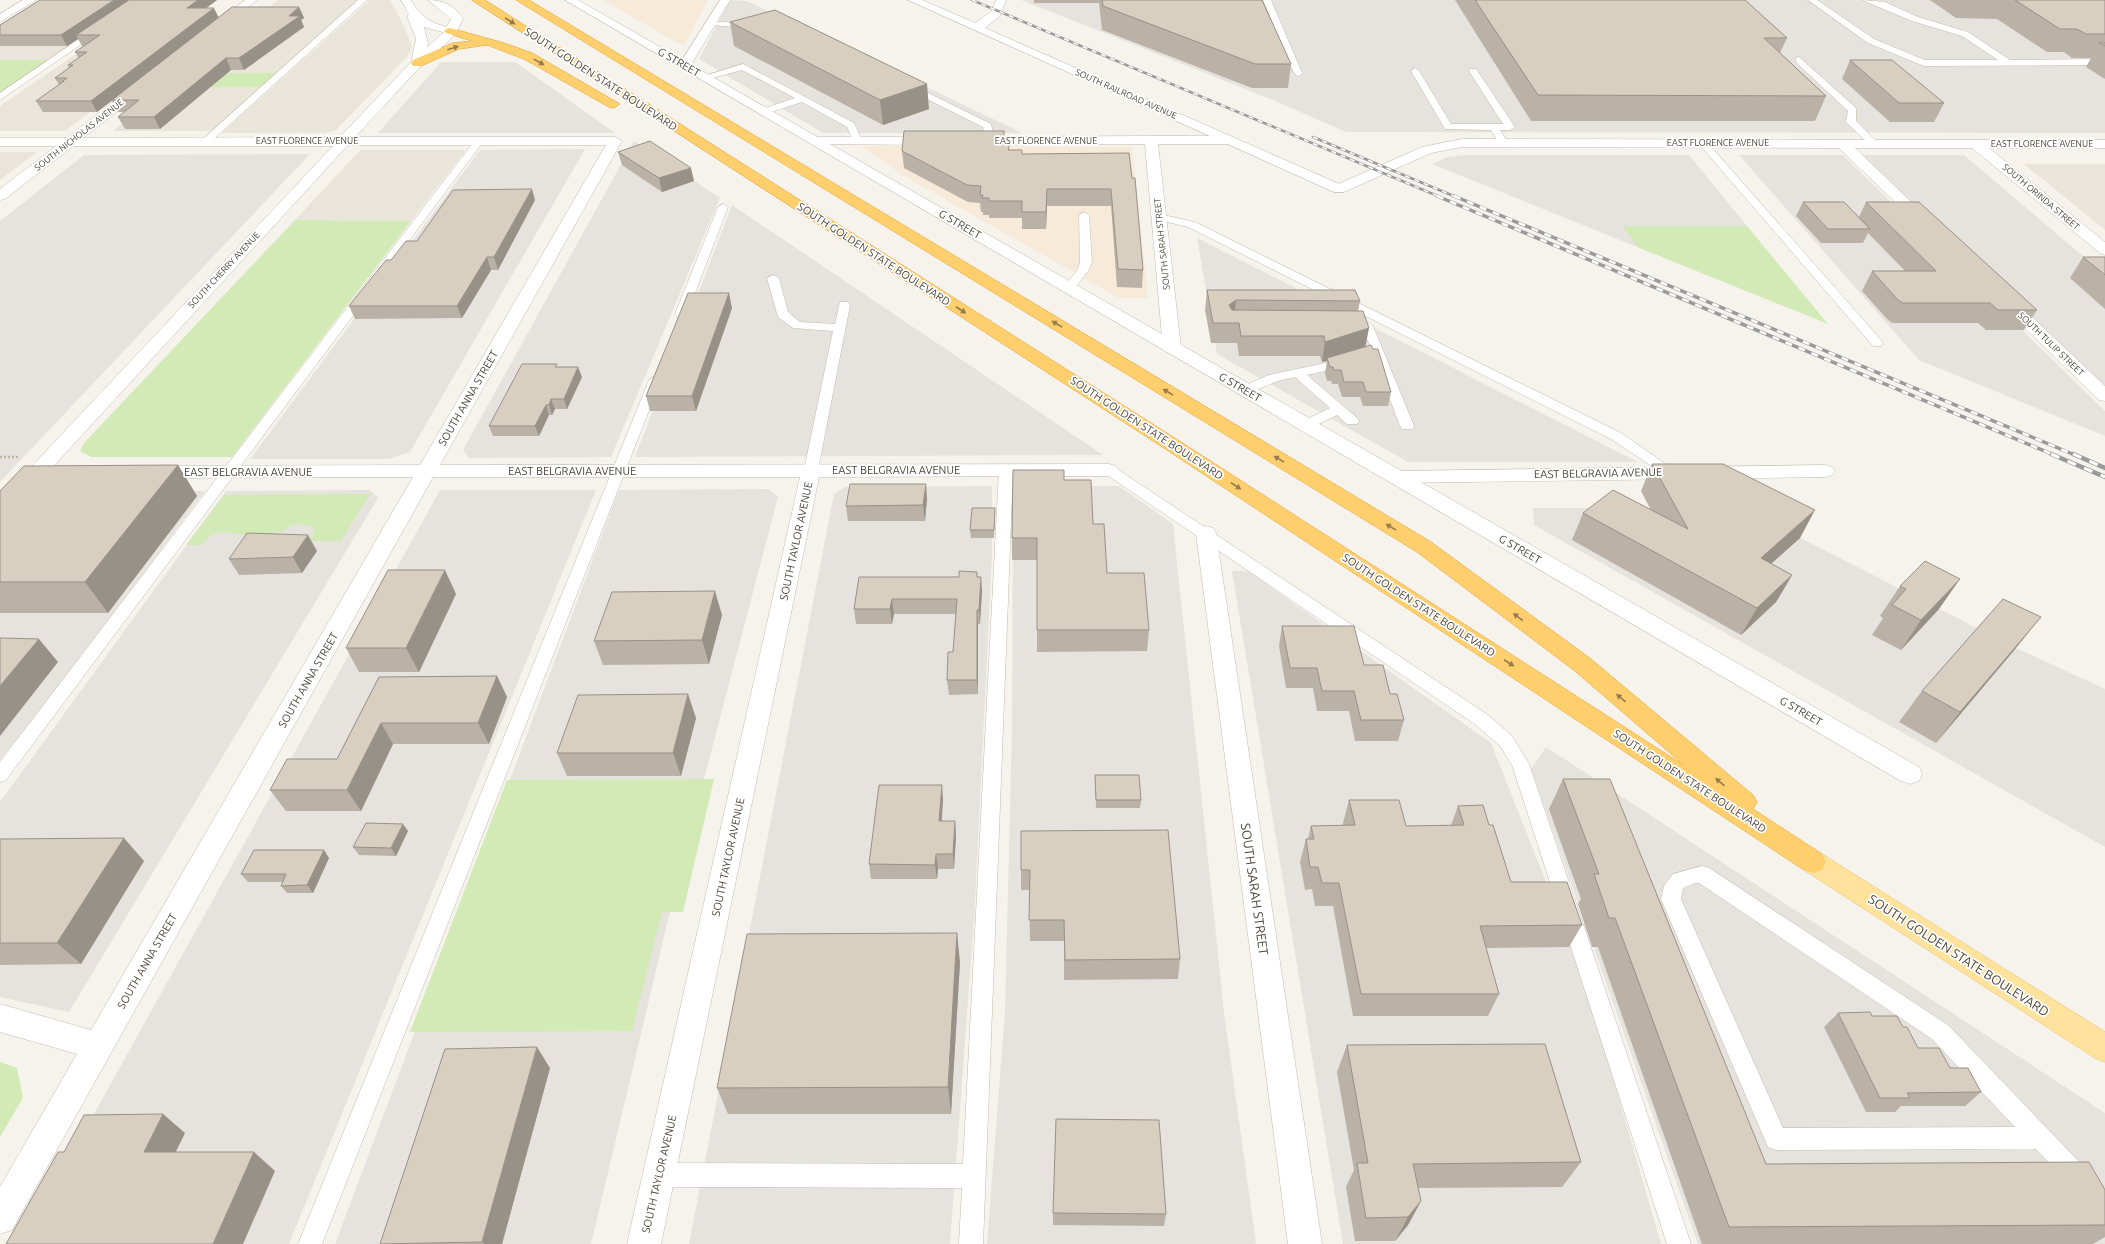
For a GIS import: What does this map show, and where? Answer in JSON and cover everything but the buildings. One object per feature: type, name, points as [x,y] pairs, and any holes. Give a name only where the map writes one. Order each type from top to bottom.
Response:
[{"type":"highway","name":"SOUTH GOLDEN STATE BOULEVARD","points":[[477,0],[1177,448],[1813,862]]},
{"type":"highway","name":"SOUTH GOLDEN STATE BOULEVARD","points":[[521,0],[1424,547],[1583,665],[1813,862]]},
{"type":"highway","points":[[531,0],[553,19]]},
{"type":"highway","points":[[450,31],[500,45],[540,63],[818,218]]},
{"type":"highway","points":[[417,63],[445,50],[462,45],[482,43],[500,45]]},
{"type":"main road","name":"SOUTH GOLDEN STATE BOULEVARD","points":[[1813,862],[2105,1048]]},
{"type":"street","points":[[0,19],[31,0]]},
{"type":"street","points":[[208,34],[252,0]]},
{"type":"street","points":[[406,0],[423,36],[423,45],[417,63]]},
{"type":"street","points":[[413,16],[430,25],[450,31],[457,18],[433,0]]},
{"type":"street","name":"G STREET","points":[[570,0],[1070,287],[1172,348],[1910,774]]},
{"type":"street","points":[[684,65],[724,0]]},
{"type":"street","name":"SOUTH RAILROAD AVENUE","points":[[913,0],[1339,189]]},
{"type":"street","points":[[976,28],[988,21],[998,11],[1001,0]]},
{"type":"street","name":"SOUTH CHERRY AVENUE","points":[[0,512],[344,141],[417,63],[450,31]]},
{"type":"street","name":"SOUTH NICHOLAS AVENUE","points":[[0,196],[146,83]]},
{"type":"street","name":"EAST FLORENCE AVENUE","points":[[0,142],[615,140]]},
{"type":"street","name":"SOUTH ANNA STREET","points":[[0,1218],[615,140]]},
{"type":"street","name":"SOUTH SARAH STREET","points":[[1151,140],[1172,348]]},
{"type":"street","name":"EAST FLORENCE AVENUE","points":[[958,141],[1228,140]]},
{"type":"street","points":[[816,141],[943,141]]},
{"type":"street","name":"EAST FLORENCE AVENUE","points":[[1339,189],[1413,156],[1440,146],[1462,143],[2105,144]]},
{"type":"street","points":[[1842,143],[1933,231]]},
{"type":"street","name":"SOUTH ORINDA STREET","points":[[1976,144],[2105,250]]},
{"type":"street","name":"SOUTH TULIP STREET","points":[[1996,292],[2105,396]]},
{"type":"street","name":"SOUTH TAYLOR AVENUE","points":[[644,1244],[811,470]]},
{"type":"street","name":"EAST BELGRAVIA AVENUE","points":[[137,472],[1109,470]]},
{"type":"street","name":"EAST BELGRAVIA AVENUE","points":[[1395,477],[1825,471]]},
{"type":"street","points":[[36,472],[59,472]]},
{"type":"street","name":"SOUTH SARAH STREET","points":[[1206,533],[1305,1244]]},
{"type":"street","points":[[0,1018],[98,1046]]},
{"type":"lane","points":[[206,141],[363,0]]},
{"type":"lane","points":[[1267,0],[1298,73]]},
{"type":"lane","points":[[1812,0],[1871,41],[1924,62],[2105,62]]},
{"type":"lane","points":[[1866,0],[1882,4],[1915,19],[1965,34],[2007,62]]},
{"type":"lane","points":[[711,23],[764,26]]},
{"type":"lane","points":[[0,97],[104,26]]},
{"type":"lane","points":[[1799,60],[1853,110],[1851,122],[1874,144]]},
{"type":"lane","points":[[705,77],[743,67],[851,124],[857,141]]},
{"type":"lane","points":[[1415,71],[1448,127],[1510,127],[1473,71]]},
{"type":"lane","points":[[905,84],[988,126],[990,141]]},
{"type":"lane","points":[[765,111],[802,99]]},
{"type":"lane","points":[[1494,127],[1503,143]]},
{"type":"lane","points":[[0,775],[479,141]]},
{"type":"lane","points":[[1703,143],[1877,343]]},
{"type":"lane","points":[[674,332],[724,207]]},
{"type":"lane","points":[[1070,287],[1084,269],[1086,262],[1084,215]]},
{"type":"lane","points":[[1159,217],[1198,227],[1616,436],[1670,472]]},
{"type":"lane","points":[[773,278],[782,314],[796,325],[840,328]]},
{"type":"lane","points":[[811,470],[844,305]]},
{"type":"lane","points":[[1336,326],[1367,326],[1378,350],[1407,426]]},
{"type":"lane","points":[[1246,390],[1274,378],[1338,364],[1378,350]]},
{"type":"lane","points":[[310,1244],[659,368]]},
{"type":"lane","points":[[1298,373],[1352,421]]},
{"type":"lane","points":[[1306,425],[1338,409]]},
{"type":"lane","points":[[971,1244],[1006,470]]},
{"type":"lane","points":[[1109,470],[1206,533],[1475,715],[1506,741],[1520,764],[1679,1244]]},
{"type":"lane","points":[[2041,1138],[1776,1139],[1671,899],[1672,886],[1682,877],[1702,874],[1940,1032],[2041,1138],[2105,1206]]},
{"type":"lane","points":[[660,1175],[974,1176]]},
{"type":"shaded area","points":[[141,0],[52,60],[0,60],[0,36]]},
{"type":"shaded area","points":[[278,0],[361,0],[279,73],[186,73]]},
{"type":"shaded area","points":[[370,0],[390,0],[403,24],[412,47],[407,57],[336,130],[325,133],[221,133]]},
{"type":"shaded area","points":[[603,0],[708,0],[685,44],[676,42]]},
{"type":"shaded area","points":[[730,0],[747,1],[1022,133],[823,133],[699,59]]},
{"type":"shaded area","points":[[1021,0],[2105,0],[2105,133],[1346,132],[1268,98]]},
{"type":"shaded area","points":[[79,52],[169,52],[65,131],[0,131],[0,106]]},
{"type":"shaded area","points":[[441,62],[515,62],[615,133],[378,133]]},
{"type":"shaded area","points":[[169,87],[264,87],[214,131],[113,131]]},
{"type":"shaded area","points":[[634,141],[720,198],[611,457],[469,458],[463,450]]},
{"type":"shaded area","points":[[860,146],[1132,147],[1148,298],[1119,298],[904,176]]},
{"type":"shaded area","points":[[585,149],[410,452],[389,459],[250,459],[480,150]]},
{"type":"shaded area","points":[[360,150],[466,150],[411,221],[295,220]]},
{"type":"shaded area","points":[[0,152],[37,152],[0,180]]},
{"type":"shaded area","points":[[310,154],[0,482],[0,221],[84,155]]},
{"type":"shaded area","points":[[1464,155],[1689,155],[1747,226],[1624,226],[1637,247],[1432,164],[1447,157]]},
{"type":"shaded area","points":[[1739,155],[1843,155],[2105,411],[2105,436],[1919,360]]},
{"type":"shaded area","points":[[1860,155],[1964,155],[2105,275],[2105,390]]},
{"type":"shaded area","points":[[2024,164],[2105,164],[2105,230]]},
{"type":"shaded area","points":[[732,205],[1103,455],[635,457]]},
{"type":"shaded area","points":[[1197,238],[1638,462],[1408,462],[1217,354]]},
{"type":"shaded area","points":[[992,486],[992,555],[974,920],[950,1244],[689,1244],[834,494],[845,487]]},
{"type":"shaded area","points":[[1013,486],[1119,486],[1173,524],[1224,1012],[1256,1244],[987,1244],[1005,1012],[1012,729]]},
{"type":"shaded area","points":[[769,489],[778,497],[678,878],[591,1244],[335,1244],[619,490]]},
{"type":"shaded area","points":[[370,490],[378,498],[69,1012],[0,997],[0,802],[226,491]]},
{"type":"shaded area","points":[[440,490],[596,490],[289,1244],[22,1244]]},
{"type":"shaded area","points":[[205,491],[51,697],[0,760],[0,541],[43,492]]},
{"type":"shaded area","points":[[1533,508],[1742,508],[2016,648],[2105,689],[2105,847],[1534,525]]},
{"type":"shaded area","points":[[1232,571],[1248,571],[1491,743],[1567,935],[1606,1054],[1661,1244],[1343,1244]]},
{"type":"shaded area","points":[[1546,747],[2105,1113],[2105,1244],[1698,1244],[1531,769]]},
{"type":"green space","points":[[0,60],[52,60],[0,96]]},
{"type":"green space","points":[[186,73],[279,73],[264,87],[169,87]]},
{"type":"green space","points":[[295,220],[411,221],[232,457],[91,457],[80,451],[84,443]]},
{"type":"green space","points":[[1623,226],[1747,226],[1828,324],[1637,247]]},
{"type":"green space","points":[[370,494],[341,541],[304,541],[312,537],[315,532],[312,526],[292,524],[284,531],[247,538],[244,535],[220,532],[210,536],[202,545],[186,545],[224,495]]},
{"type":"green space","points":[[714,779],[683,912],[662,912],[632,1031],[410,1032],[507,780]]},
{"type":"green space","points":[[0,1062],[17,1068],[23,1098],[0,1137]]},
{"type":"railway","points":[[972,0],[1440,197]]},
{"type":"railway","points":[[1313,137],[1456,197]]},
{"type":"railway","points":[[1437,196],[2054,455]]},
{"type":"railway","points":[[1454,196],[2075,455]]},
{"type":"railway","points":[[2051,454],[2105,477]]},
{"type":"railway","points":[[2073,454],[2105,468]]}]
